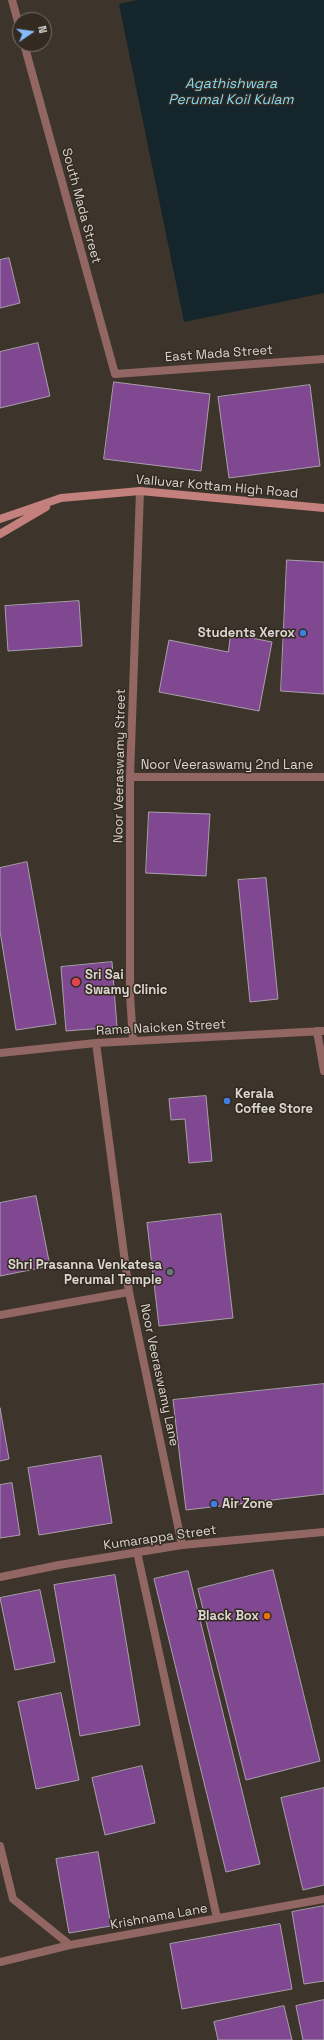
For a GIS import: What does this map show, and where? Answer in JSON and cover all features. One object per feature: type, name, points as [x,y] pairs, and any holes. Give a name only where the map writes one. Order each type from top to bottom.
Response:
[{"type":"main road","name":"Valluvar Kottam High Road","points":[[0,519],[61,498],[140,491],[324,508]]},
{"type":"main road","name":"Valluvar Kottam High Road","points":[[0,534],[61,498]]},
{"type":"street","points":[[12,0],[15,12]]},
{"type":"street","name":"South Mada Street","points":[[26,52],[115,374]]},
{"type":"street","name":"East Mada Street","points":[[115,374],[324,359]]},
{"type":"street","name":"Noor Veeraswamy Street","points":[[133,1041],[130,995],[130,777],[140,491]]},
{"type":"street","name":"Noor Veeraswamy 2nd Lane","points":[[130,777],[324,778]]},
{"type":"street","points":[[321,1031],[324,1072]]},
{"type":"street","name":"Rama Naicken Street","points":[[0,1053],[96,1043],[321,1031]]},
{"type":"street","name":"Noor Veeraswamy Lane","points":[[96,1043],[129,1292],[182,1546]]},
{"type":"street","points":[[0,1315],[129,1292]]},
{"type":"street","name":"Kumarappa Street","points":[[0,1577],[138,1552],[182,1546],[324,1532]]},
{"type":"street","points":[[138,1552],[217,1918]]},
{"type":"street","points":[[0,1846],[13,1898],[70,1945]]},
{"type":"street","name":"Krishnama Lane","points":[[0,1962],[70,1945],[324,1898]]},
{"type":"water","name":"Agathishwara Perumal Koil Kulam","points":[[137,0],[324,0],[324,293],[184,322],[119,4]]},
{"type":"building","points":[[9,258],[20,303],[0,308],[0,260]]},
{"type":"building","points":[[38,343],[50,396],[0,408],[0,352]]},
{"type":"building","points":[[114,382],[210,394],[201,471],[104,459]]},
{"type":"building","points":[[310,385],[320,466],[229,478],[218,397]]},
{"type":"building","points":[[287,560],[324,562],[324,694],[281,691]]},
{"type":"building","points":[[79,601],[82,646],[8,651],[5,606]]},
{"type":"building","points":[[231,634],[272,642],[259,711],[159,692],[169,640],[228,652]]},
{"type":"building","points":[[149,812],[210,814],[206,876],[146,873]]},
{"type":"building","points":[[27,862],[56,1024],[16,1030],[0,931],[0,868]]},
{"type":"building","points":[[266,878],[278,999],[250,1002],[238,880]]},
{"type":"building","points":[[112,962],[117,1027],[66,1031],[61,967]]},
{"type":"building","points":[[206,1096],[212,1161],[189,1163],[185,1119],[171,1120],[169,1099]]},
{"type":"building","points":[[36,1196],[50,1266],[0,1276],[0,1203]]},
{"type":"building","points":[[221,1214],[233,1318],[159,1326],[147,1223]]},
{"type":"building","points":[[324,1384],[324,1494],[186,1510],[173,1400]]},
{"type":"building","points":[[0,1408],[9,1459],[0,1461]]},
{"type":"building","points":[[101,1456],[112,1523],[39,1535],[28,1468]]},
{"type":"building","points":[[12,1483],[20,1535],[0,1538],[0,1485]]},
{"type":"building","points":[[273,1570],[320,1761],[246,1780],[198,1589]]},
{"type":"building","points":[[188,1571],[260,1864],[226,1872],[154,1579]]},
{"type":"building","points":[[115,1575],[140,1725],[80,1736],[54,1585]]},
{"type":"building","points":[[40,1590],[55,1662],[15,1670],[0,1598]]},
{"type":"building","points":[[61,1693],[79,1780],[36,1789],[18,1702]]},
{"type":"building","points":[[142,1766],[155,1823],[105,1835],[92,1778]]},
{"type":"building","points":[[324,1788],[324,1885],[303,1890],[281,1798]]},
{"type":"building","points":[[98,1852],[111,1926],[69,1933],[56,1859]]},
{"type":"building","points":[[324,1906],[324,1981],[304,1984],[292,1912]]},
{"type":"building","points":[[280,1924],[292,1989],[182,2009],[170,1944]]},
{"type":"building","points":[[324,2000],[324,2040],[303,2040],[296,2006]]},
{"type":"building","points":[[284,2006],[292,2040],[218,2040],[214,2022]]},
{"type":"place","name":"Students Xerox","points":[[303,633]]},
{"type":"place","name":"Sri Sai Swamy Clinic","points":[[76,982]]},
{"type":"place","name":"Kerala Coffee Store","points":[[227,1101]]},
{"type":"place","name":"Shri Prasanna Venkatesa Perumal Temple","points":[[170,1272]]},
{"type":"place","name":"Air Zone","points":[[214,1504]]},
{"type":"place","name":"Black Box","points":[[267,1616]]}]
